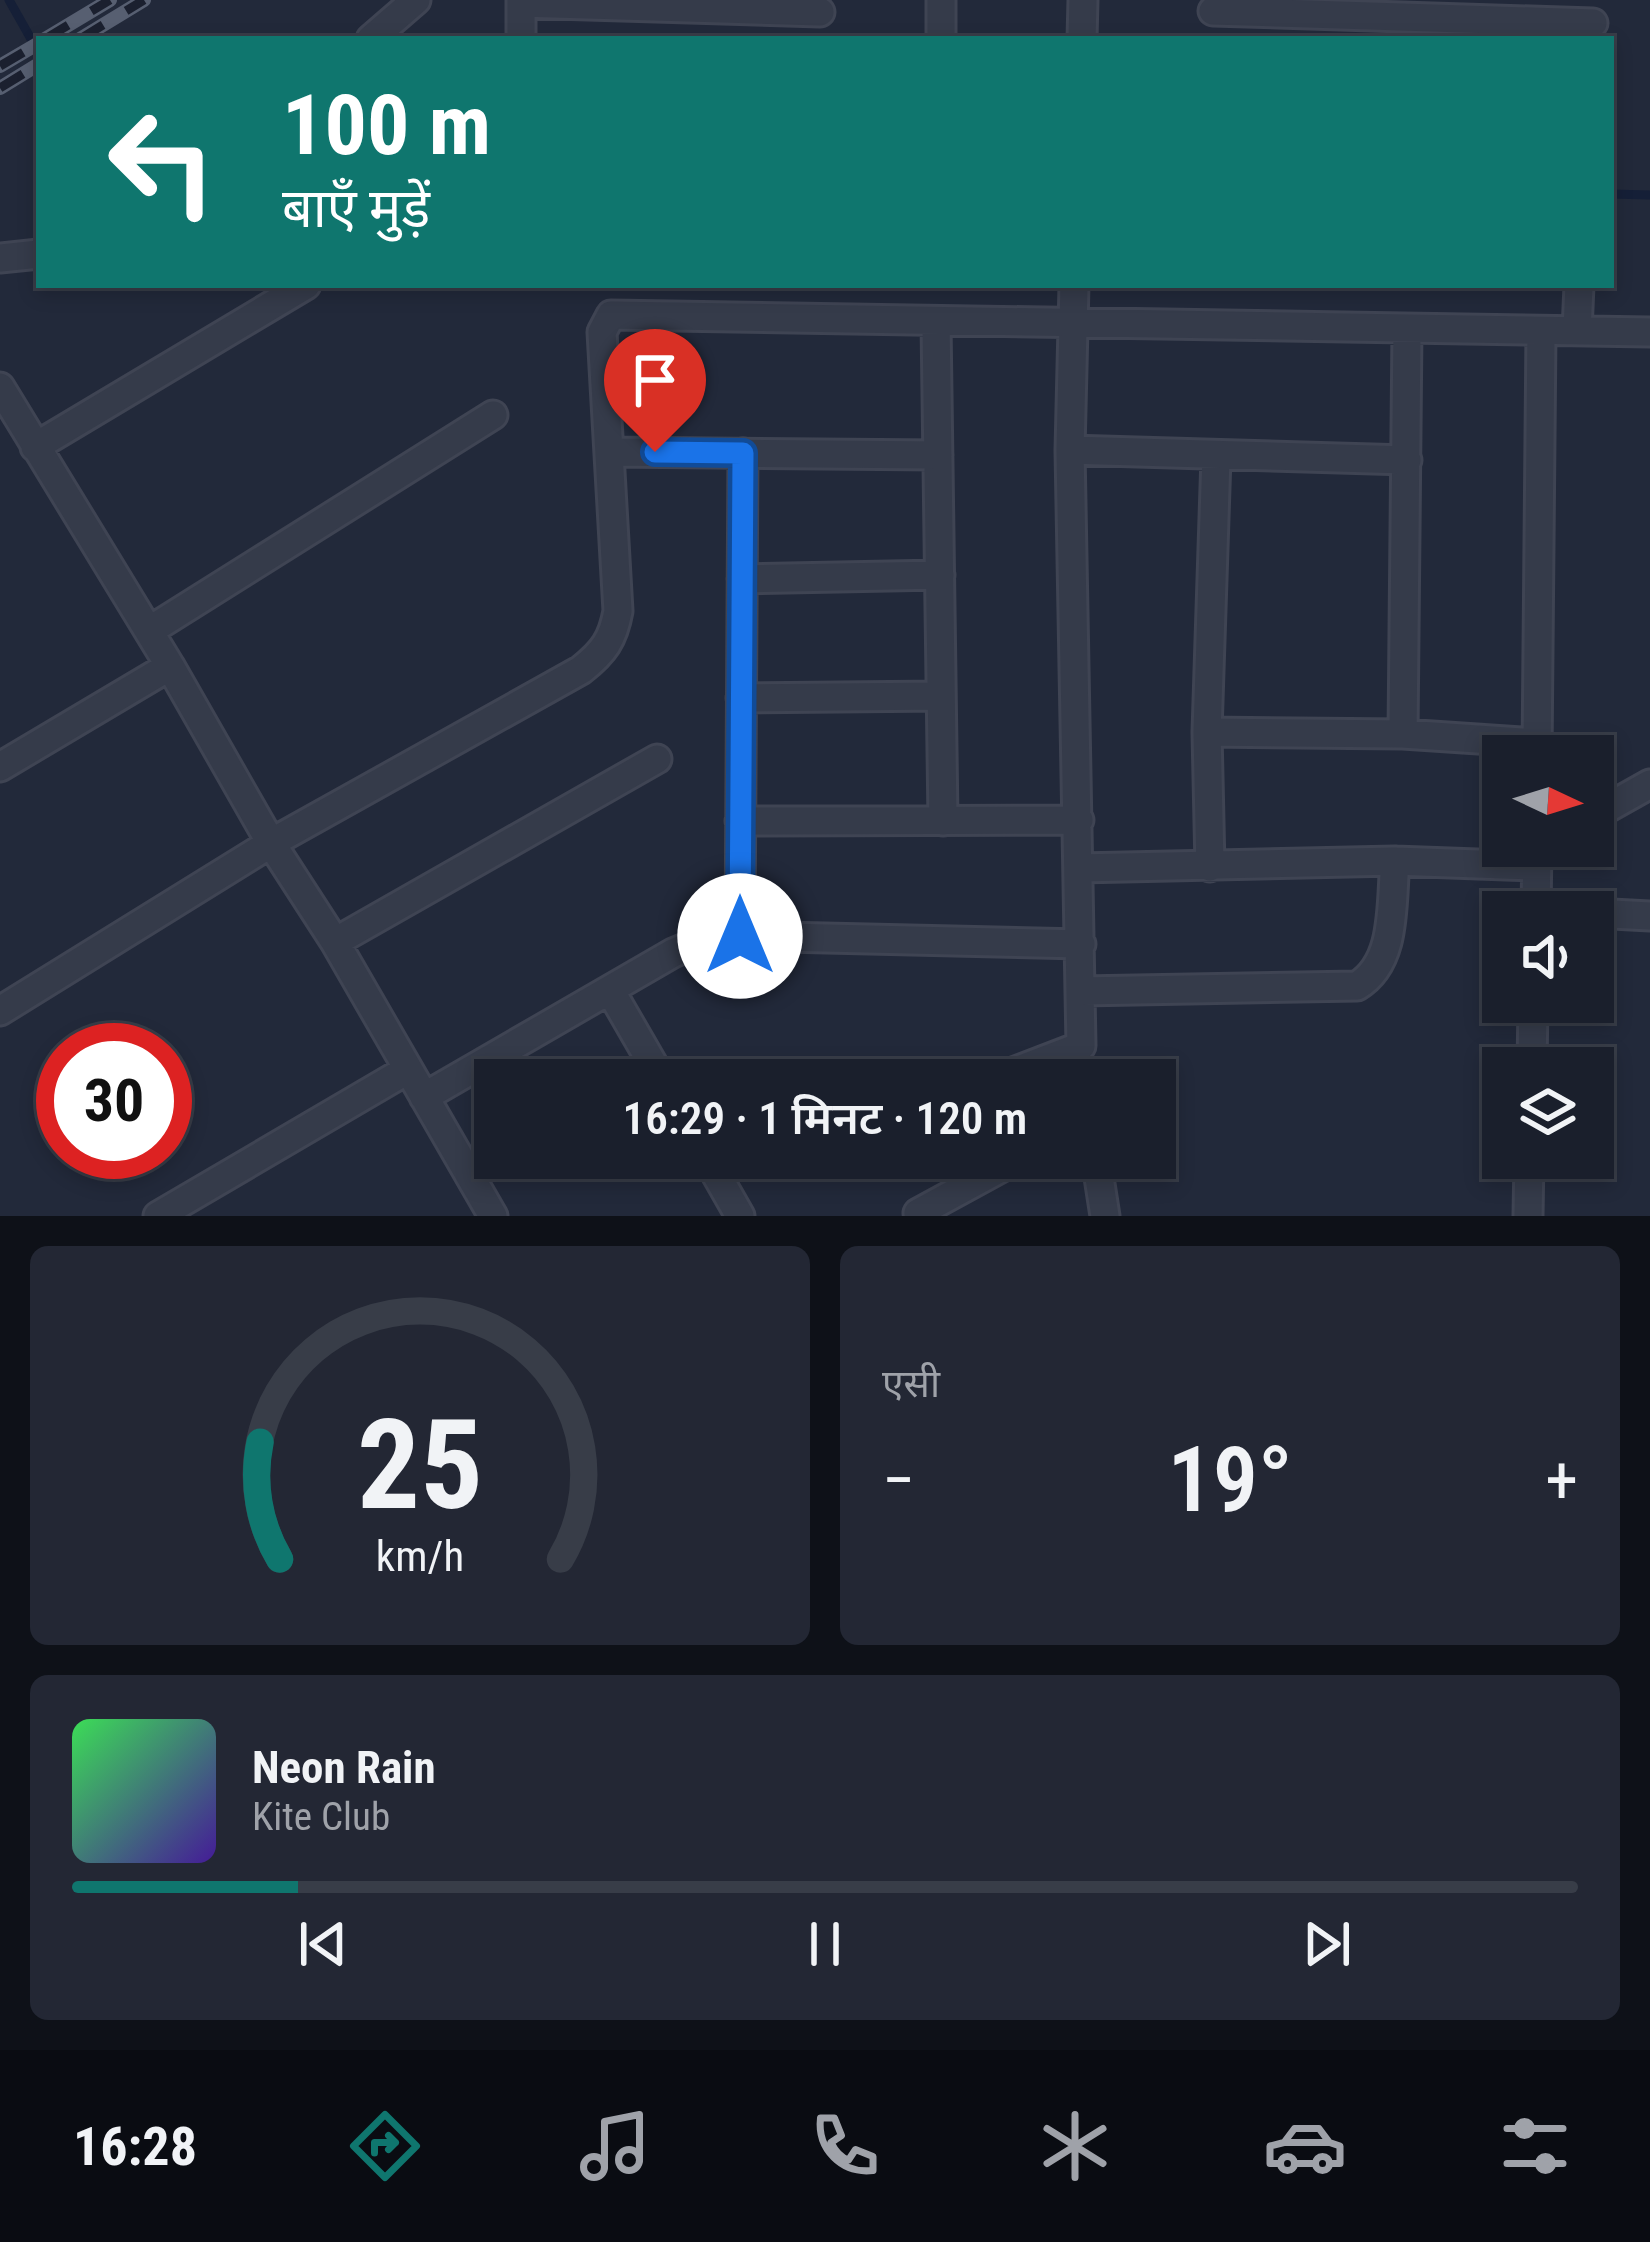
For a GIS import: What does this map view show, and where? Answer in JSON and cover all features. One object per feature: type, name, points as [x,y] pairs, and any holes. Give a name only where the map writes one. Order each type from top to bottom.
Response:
[{"type":"street","points":[[374,36],[416,0]]},
{"type":"street","points":[[940,36],[941,0]]},
{"type":"street","points":[[1082,36],[1083,0]]},
{"type":"street","points":[[521,36],[521,2],[691,4],[820,17]]},
{"type":"street","points":[[1212,17],[1593,21]]},
{"type":"street","points":[[0,258],[36,254]]},
{"type":"street","points":[[35,447],[301,288]]},
{"type":"street","points":[[1048,1059],[1081,1046],[1070,450],[1074,288]]},
{"type":"street","points":[[1577,331],[1579,288]]},
{"type":"street","points":[[0,1011],[271,843],[581,670],[602,653],[613,637],[619,611],[602,332],[611,315],[1650,332]]},
{"type":"street","points":[[936,323],[943,821]]},
{"type":"street","points":[[1403,734],[1407,329]]},
{"type":"street","points":[[1537,735],[1540,331]]},
{"type":"street","points":[[0,387],[170,666],[271,843],[335,942],[493,1216]]},
{"type":"street","points":[[149,631],[493,415]]},
{"type":"street","points":[[1070,450],[1407,460]]},
{"type":"street","points":[[611,452],[938,455]]},
{"type":"street","points":[[740,936],[743,453]]},
{"type":"street","points":[[1210,867],[1207,732],[1216,457]]},
{"type":"street","points":[[742,579],[940,574]]},
{"type":"street","points":[[0,767],[170,666]]},
{"type":"street","points":[[741,698],[941,696]]},
{"type":"street","points":[[1207,732],[1403,734],[1482,743]]},
{"type":"street","points":[[335,942],[657,759]]},
{"type":"street","points":[[1614,804],[1650,784]]},
{"type":"street","points":[[740,821],[1078,820]]},
{"type":"street","points":[[1079,868],[1482,858]]},
{"type":"street","points":[[1081,992],[1357,986],[1380,966],[1395,862]]},
{"type":"street","points":[[1614,914],[1650,916]]},
{"type":"street","points":[[424,1097],[673,953],[697,944],[740,936],[1081,944]]},
{"type":"street","points":[[610,990],[650,1059]]},
{"type":"street","points":[[158,1216],[407,1070]]},
{"type":"street","points":[[718,1179],[740,1216]]},
{"type":"street","points":[[918,1213],[980,1179]]},
{"type":"street","points":[[1099,1179],[1105,1216]]},
{"type":"street","points":[[1528,1216],[1529,1179]]},
{"type":"waterway","points":[[9,0],[36,48]]},
{"type":"waterway","points":[[1614,194],[1650,195]]},
{"type":"railway","points":[[50,36],[110,0]]},
{"type":"railway","points":[[85,36],[144,0]]},
{"type":"railway","points":[[0,66],[36,45]]},
{"type":"railway","points":[[0,88],[36,66]]},
{"type":"route","points":[[655,452],[743,453],[740,936]]}]
